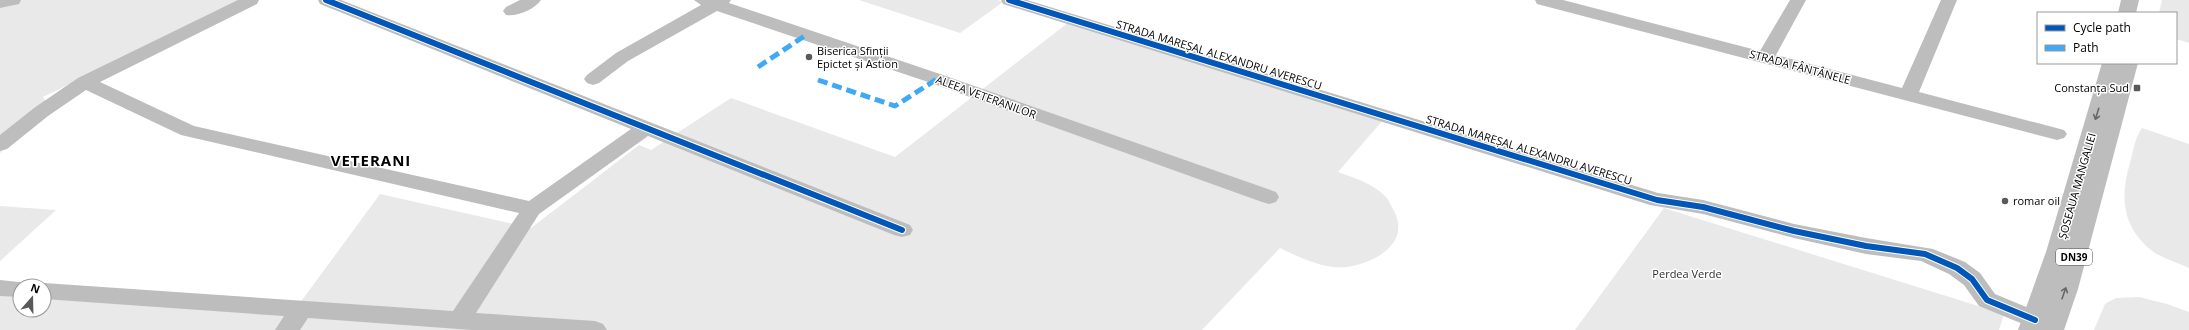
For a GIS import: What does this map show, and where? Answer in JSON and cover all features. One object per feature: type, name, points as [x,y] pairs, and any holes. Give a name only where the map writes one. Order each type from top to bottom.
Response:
[{"type":"main road","points":[[2127,12],[2130,0]]},
{"type":"main road","points":[[2141,12],[2144,0]]},
{"type":"main road","name":"ȘOSEAUA MANGALIEI","points":[[2039,326],[2058,252],[2112,64]]},
{"type":"main road","name":"ȘOSEAUA MANGALIEI","points":[[2039,326],[2066,289],[2128,64]]},
{"type":"street","points":[[0,4],[13,0]]},
{"type":"street","points":[[0,145],[41,112],[85,82],[251,0]]},
{"type":"street","points":[[326,0],[902,230]]},
{"type":"street","points":[[512,11],[533,0]]},
{"type":"street","name":"STRADA MAREȘAL ALEXANDRU AVERESCU","points":[[1009,0],[1657,200],[1703,207],[1794,231],[1866,246],[1925,254],[1957,268],[1972,279],[1987,300],[2039,326]]},
{"type":"street","name":"STRADA FÂNTÂNELE","points":[[1542,0],[2057,134]]},
{"type":"street","points":[[1765,58],[1798,0]]},
{"type":"street","points":[[1908,95],[1949,0]]},
{"type":"street","points":[[593,79],[622,57],[713,1]]},
{"type":"street","name":"ALEEA VETERANILOR","points":[[713,1],[1269,197]]},
{"type":"street","points":[[85,82],[188,131],[532,209]]},
{"type":"street","points":[[459,320],[532,209],[646,128]]},
{"type":"street","points":[[0,288],[12,289]]},
{"type":"street","points":[[52,292],[595,330]]},
{"type":"street","points":[[287,330],[302,309]]},
{"type":"green space","points":[[0,0],[243,0],[43,97],[52,110],[0,153]]},
{"type":"green space","points":[[859,0],[998,0],[1003,2],[960,33]]},
{"type":"green space","points":[[2162,0],[2189,0],[2189,43],[2177,39],[2177,12],[2159,12]]},
{"type":"green space","points":[[1069,22],[1383,120],[1338,172],[1368,184],[1387,198],[1398,222],[1398,233],[1394,242],[1379,256],[1358,265],[1347,267],[1330,267],[1321,265],[1280,248],[1202,330],[0,330],[0,285],[12,286],[12,318],[52,318],[52,289],[297,307],[380,194],[531,228],[639,145],[651,150],[731,98],[895,157]]},
{"type":"green space","points":[[2142,128],[2189,144],[2189,268],[2155,253],[2144,244],[2130,224],[2126,213],[2125,189],[2127,176],[2136,140]]},
{"type":"green space","points":[[0,206],[56,210],[0,261]]},
{"type":"green space","name":"Perdea Verde","points":[[1664,208],[2004,314],[1999,330],[1575,330]]},
{"type":"green space","points":[[2139,297],[2167,304],[2189,312],[2189,330],[2094,330],[2105,304],[2116,298]]},
{"type":"marked path","points":[[758,67],[806,35]]},
{"type":"marked path","points":[[818,80],[895,106],[937,79]]},
{"type":"cycle path","points":[[326,0],[902,230]]},
{"type":"cycle path","points":[[1009,0],[1657,200],[1703,207],[1794,231],[1866,246],[1925,254],[1957,268],[1972,279],[1987,300],[2035,320]]},
{"type":"place","name":"Biserica Sfinții Epictet și Astion","points":[[809,57]]},
{"type":"place","name":"Constanța Sud","points":[[2137,88]]},
{"type":"place","name":"romar oil","points":[[2005,201]]},
{"type":"district","name":"VETERANI","points":[[371,161]]}]
